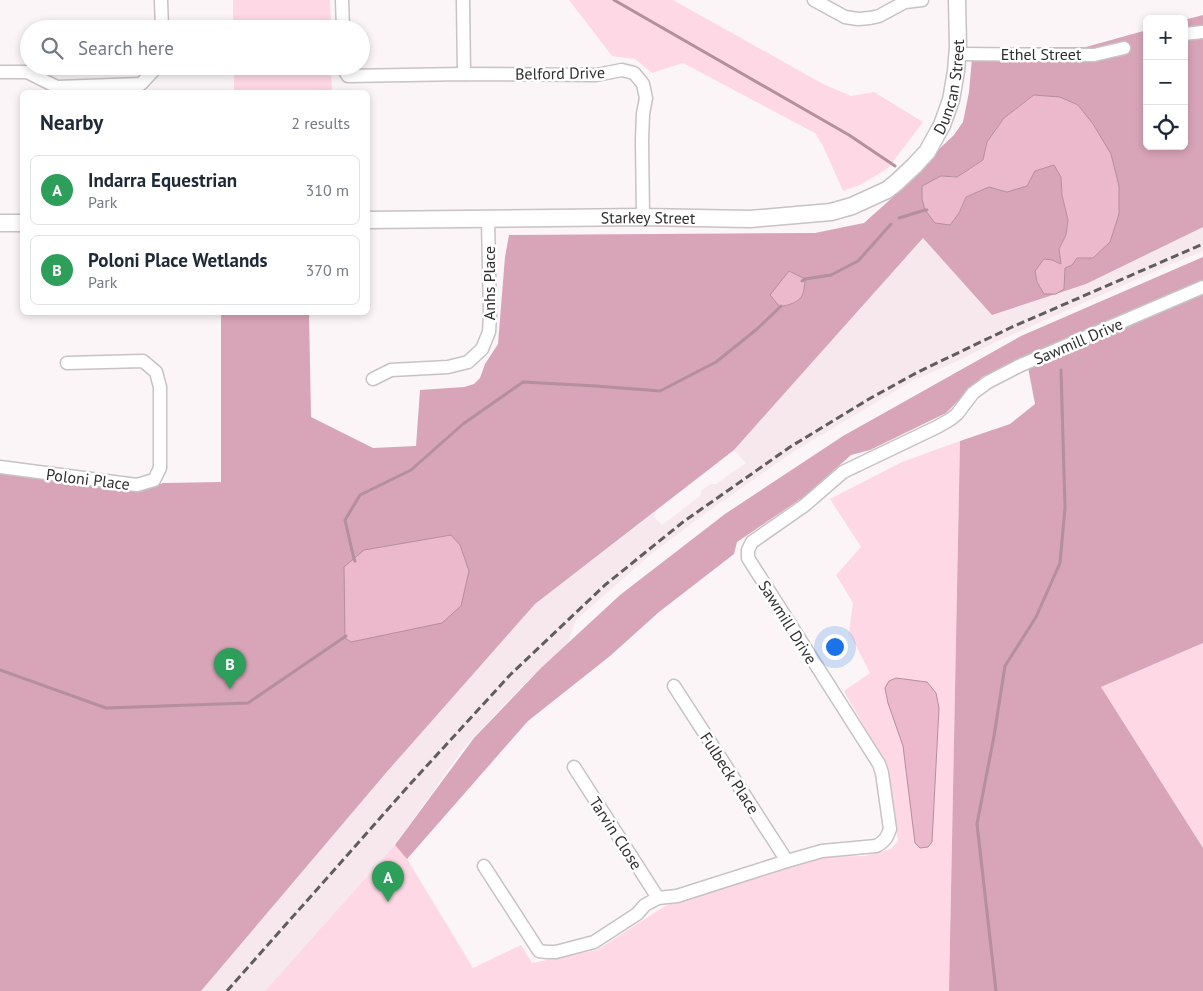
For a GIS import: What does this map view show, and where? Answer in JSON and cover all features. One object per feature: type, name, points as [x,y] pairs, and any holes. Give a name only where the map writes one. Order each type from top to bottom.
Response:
[{"type":"street","points":[[161,0],[162,20]]},
{"type":"street","points":[[342,0],[343,20]]},
{"type":"street","points":[[463,0],[464,74]]},
{"type":"street","points":[[814,0],[845,17],[858,19],[879,16],[905,2],[922,0]]},
{"type":"street","name":"Duncan Street","points":[[914,166],[927,152],[942,125],[951,100],[958,54],[957,0]]},
{"type":"street","points":[[1188,34],[1203,32]]},
{"type":"street","name":"Ethel Street","points":[[958,54],[1094,55],[1124,48]]},
{"type":"street","name":"Belford Drive","points":[[347,75],[596,75],[622,70],[634,73],[643,84],[646,98],[642,114],[643,217]]},
{"type":"street","points":[[0,72],[20,72]]},
{"type":"street","points":[[33,75],[57,86],[141,84],[149,75]]},
{"type":"street","name":"Starkey Street","points":[[370,220],[643,217],[750,219],[831,212],[852,206],[887,190],[914,166]]},
{"type":"street","name":"Anhs Place","points":[[373,379],[391,370],[448,367],[468,362],[482,349],[488,332],[490,316],[488,218]]},
{"type":"street","points":[[0,223],[20,223]]},
{"type":"street","name":"Sawmill Drive","points":[[484,866],[539,951],[556,952],[594,942],[658,898],[677,896],[822,851],[876,846],[883,843],[890,829],[879,764],[748,558],[748,550],[752,542],[805,505],[843,472],[951,419],[973,393],[988,382],[1021,365],[1203,287]]},
{"type":"street","name":"Poloni Place","points":[[0,467],[137,486],[154,480],[160,468],[160,387],[156,372],[143,361],[67,363]]},
{"type":"street","name":"Fulbeck Place","points":[[674,686],[787,861]]},
{"type":"street","name":"Tarvin Close","points":[[574,767],[658,898]]},
{"type":"shaded area","points":[[233,0],[330,0],[331,20],[233,20]]},
{"type":"shaded area","points":[[569,0],[673,0],[823,84],[851,96],[874,92],[923,122],[888,168],[862,184],[843,191],[823,146],[815,133],[683,63],[652,73],[635,59],[612,56]]},
{"type":"shaded area","points":[[1203,15],[1203,227],[1086,284],[992,315],[923,238],[734,450],[535,604],[385,774],[201,991],[0,991],[0,473],[139,492],[163,483],[221,482],[221,315],[309,315],[311,417],[373,448],[416,446],[420,390],[464,387],[474,384],[480,378],[485,364],[498,344],[505,257],[509,235],[815,233],[864,223],[922,171],[963,122],[969,92],[973,47],[1086,47],[1143,31],[1143,150],[1188,150],[1188,19]],"holes":[[[1034,95],[1093,258],[1077,258],[1072,265],[1065,268],[1059,249],[1066,235],[1068,220],[1062,195],[1061,177],[1054,164],[1035,171],[1007,192],[989,187],[966,197],[959,213],[941,176],[957,177],[983,160],[987,142],[1004,118]]]},
{"type":"shaded area","points":[[234,75],[331,75],[332,90],[234,90]]},
{"type":"shaded area","points":[[1034,95],[1060,97],[1078,105],[1093,124],[1111,154],[1119,186],[1119,214],[1110,242],[1093,258],[1077,258],[1072,265],[1065,268],[1064,289],[1056,294],[1044,294],[1037,282],[1035,271],[1044,259],[1061,264],[1059,249],[1066,235],[1068,220],[1062,195],[1061,177],[1054,165],[1035,171],[1027,186],[1007,192],[989,187],[966,197],[959,213],[950,225],[935,223],[925,210],[922,199],[922,186],[941,176],[957,177],[983,160],[987,142],[1004,118]]},
{"type":"shaded area","points":[[1203,222],[1203,251],[1000,340],[912,381],[791,453],[650,555],[576,620],[566,648],[523,685],[463,749],[395,845],[265,991],[201,991],[385,774],[535,604],[656,511],[654,517],[662,525],[700,496],[702,490],[706,487],[716,484],[746,463],[734,450],[924,237]]},
{"type":"shaded area","points":[[1203,257],[1203,643],[1101,687],[1203,848],[1203,991],[949,991],[960,441],[1010,424],[1035,404],[1026,357],[982,377],[946,413],[870,450],[851,455],[805,496],[737,542],[734,554],[659,612],[610,656],[528,721],[407,859],[395,845],[474,738],[541,668],[620,595],[725,514],[843,436],[1021,336]]},
{"type":"shaded area","points":[[789,271],[805,279],[802,296],[792,303],[780,307],[770,295]]},
{"type":"shaded area","points":[[960,441],[949,991],[265,991],[395,845],[407,859],[473,968],[521,945],[532,963],[597,950],[665,906],[819,857],[865,856],[891,849],[898,841],[887,767],[844,691],[870,673],[849,632],[853,603],[836,575],[861,547],[830,499],[902,462]]},
{"type":"shaded area","points":[[451,535],[460,545],[469,571],[461,606],[442,623],[351,642],[345,638],[344,567],[364,550]]},
{"type":"shaded area","points":[[1203,643],[1203,848],[1101,687]]},
{"type":"shaded area","points":[[896,678],[927,682],[936,693],[939,708],[932,842],[928,847],[920,848],[915,843],[903,746],[888,703],[885,688],[889,681]]},
{"type":"waterway","points":[[614,0],[849,135],[895,166]]},
{"type":"waterway","points":[[899,218],[927,210]]},
{"type":"waterway","points":[[802,281],[831,275],[858,261],[891,224]]},
{"type":"waterway","points":[[355,561],[345,520],[360,495],[411,470],[463,424],[523,382],[660,391],[716,362],[757,329],[781,306]]},
{"type":"waterway","points":[[996,991],[977,824],[1005,666],[1036,617],[1060,563],[1065,508],[1061,370]]},
{"type":"waterway","points":[[0,670],[106,708],[248,703],[346,636]]},
{"type":"railway","points":[[227,991],[412,782],[510,675],[605,585],[683,522],[790,447],[916,373],[1012,327],[1203,244]]},
{"type":"place","name":"Poloni Place Wetlands","points":[[230,689]]},
{"type":"place","name":"Indarra Equestrian","points":[[388,902]]}]
